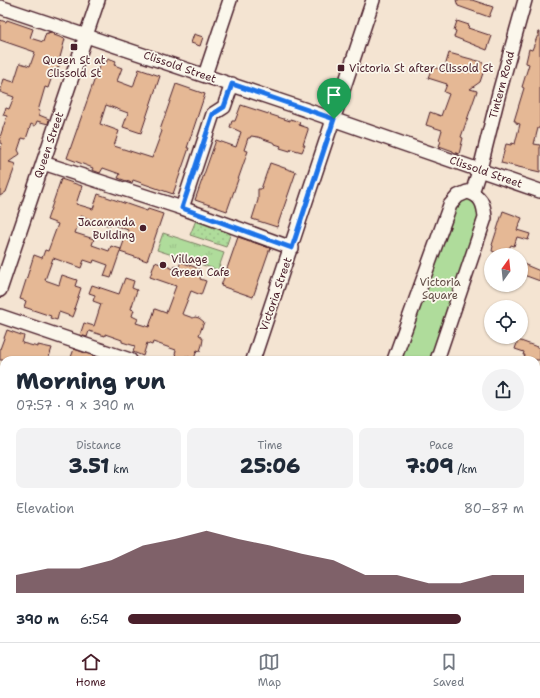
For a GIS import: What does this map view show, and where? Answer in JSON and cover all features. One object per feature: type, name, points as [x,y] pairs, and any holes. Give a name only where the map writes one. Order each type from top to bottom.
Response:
[{"type":"street","name":"Queen Street","points":[[0,290],[98,0]]},
{"type":"street","points":[[205,75],[230,0]]},
{"type":"street","name":"Victoria Street","points":[[254,356],[292,248],[373,0]]},
{"type":"street","name":"Tintern Road","points":[[480,170],[498,93],[525,0]]},
{"type":"street","name":"Clissold Street","points":[[0,7],[232,84],[540,191]]},
{"type":"street","points":[[182,208],[213,114],[224,107],[232,84]]},
{"type":"street","points":[[43,163],[182,208],[292,248]]},
{"type":"street","points":[[472,193],[480,170]]},
{"type":"street","points":[[395,356],[450,205],[458,196],[467,192],[479,196],[484,206],[485,218],[438,356]]},
{"type":"street","points":[[0,316],[106,356]]},
{"type":"green space","name":"Victoria Square","points":[[465,198],[472,198],[478,203],[479,216],[431,356],[402,356],[452,209]]},
{"type":"green space","points":[[196,220],[231,232],[226,247],[190,235]]},
{"type":"green space","points":[[163,233],[224,253],[218,270],[157,250]]},
{"type":"building","points":[[456,0],[472,0],[493,7],[489,17],[458,6]]},
{"type":"building","points":[[0,20],[6,22],[7,20],[33,29],[30,38],[43,42],[46,33],[48,34],[48,32],[65,39],[59,61],[61,62],[58,68],[54,71],[48,88],[45,87],[38,111],[40,111],[39,115],[49,119],[48,124],[37,121],[35,126],[31,124],[26,139],[22,138],[18,150],[20,154],[9,162],[16,164],[6,192],[0,196],[0,150],[2,144],[0,143],[0,137],[7,116],[3,115],[6,108],[9,109],[14,97],[0,92],[4,79],[14,82],[20,63],[30,66],[35,52],[0,40]]},
{"type":"building","points":[[457,21],[469,25],[468,28],[492,36],[487,50],[454,37],[456,31],[454,30]]},
{"type":"building","points":[[539,32],[540,128],[538,128],[534,144],[540,145],[540,172],[501,163],[506,144],[515,144],[520,124],[514,121],[524,88],[522,87],[529,64],[526,62],[529,49],[532,50]]},
{"type":"building","points":[[194,34],[203,37],[200,46],[191,43]]},
{"type":"building","points":[[449,53],[482,62],[487,71],[483,73],[480,82],[470,89],[477,91],[461,137],[463,138],[459,154],[439,146],[442,130],[426,125],[430,112],[441,116],[449,94],[444,92],[447,84],[428,78],[432,67],[444,70]]},
{"type":"building","points":[[108,58],[116,61],[114,65],[122,68],[117,81],[133,87],[139,69],[160,76],[141,133],[123,127],[128,113],[106,105],[100,124],[119,131],[114,146],[152,158],[176,84],[205,94],[187,148],[189,148],[173,194],[133,180],[132,183],[118,178],[120,174],[103,168],[100,173],[92,170],[93,168],[67,158],[101,61],[106,63]]},
{"type":"building","points":[[241,105],[290,121],[290,119],[300,122],[299,125],[308,128],[308,130],[302,152],[280,148],[281,146],[275,143],[258,137],[251,136],[248,138],[244,150],[248,151],[227,211],[195,200],[216,140],[236,147],[241,132],[230,127],[232,121],[235,121]]},
{"type":"building","points":[[270,163],[296,172],[277,227],[252,219],[258,200],[258,189],[261,189]]},
{"type":"building","points":[[61,179],[82,186],[76,204],[93,209],[98,194],[147,211],[148,209],[163,214],[147,261],[120,252],[128,230],[111,224],[110,226],[81,216],[75,233],[94,239],[92,245],[109,251],[111,246],[121,249],[111,278],[104,276],[108,265],[94,260],[93,263],[84,260],[81,268],[53,258],[45,280],[59,285],[62,275],[77,280],[75,286],[81,288],[73,317],[59,312],[57,320],[50,318],[51,316],[24,307],[26,301],[20,299],[34,255],[42,258],[45,250],[48,251],[58,224],[47,220]]},
{"type":"building","points":[[503,211],[522,218],[517,230],[530,234],[528,240],[517,237],[514,246],[511,245],[509,248],[493,248],[492,245]]},
{"type":"building","points":[[238,237],[270,248],[253,297],[221,286]]},
{"type":"building","points":[[155,262],[174,269],[175,266],[178,268],[181,262],[200,269],[198,274],[201,275],[200,279],[206,281],[201,295],[191,291],[182,314],[193,318],[199,318],[204,322],[199,335],[203,339],[202,345],[200,351],[197,350],[195,356],[176,356],[176,350],[153,342],[152,345],[147,343],[143,356],[133,352],[135,346],[105,334],[105,336],[89,331],[87,337],[80,335],[84,323],[94,326],[101,304],[93,301],[95,295],[89,293],[92,285],[119,294],[125,278],[134,281],[132,288],[137,290],[131,309],[134,310],[132,316],[138,319],[136,323],[149,327],[155,309],[166,313],[176,286],[150,277]]},
{"type":"building","points":[[528,266],[540,271],[540,281],[528,277]]},
{"type":"building","points":[[7,330],[24,336],[22,343],[38,347],[38,345],[52,348],[49,356],[0,356],[0,349]]},
{"type":"building","points":[[517,344],[528,344],[540,348],[540,356],[525,356],[523,355],[524,352],[515,349]]},
{"type":"building","points":[[74,349],[94,356],[71,356]]},
{"type":"place","name":"Queen St at Clissold St","points":[[74,47]]},
{"type":"place","name":"Victoria St after Clissold St","points":[[341,68]]},
{"type":"place","name":"Jacaranda Building","points":[[143,228]]},
{"type":"place","name":"Village Green Cafe","points":[[163,265]]},
{"type":"route","points":[[232,84],[334,119],[292,248],[182,208],[213,114],[224,107],[232,84]]}]
